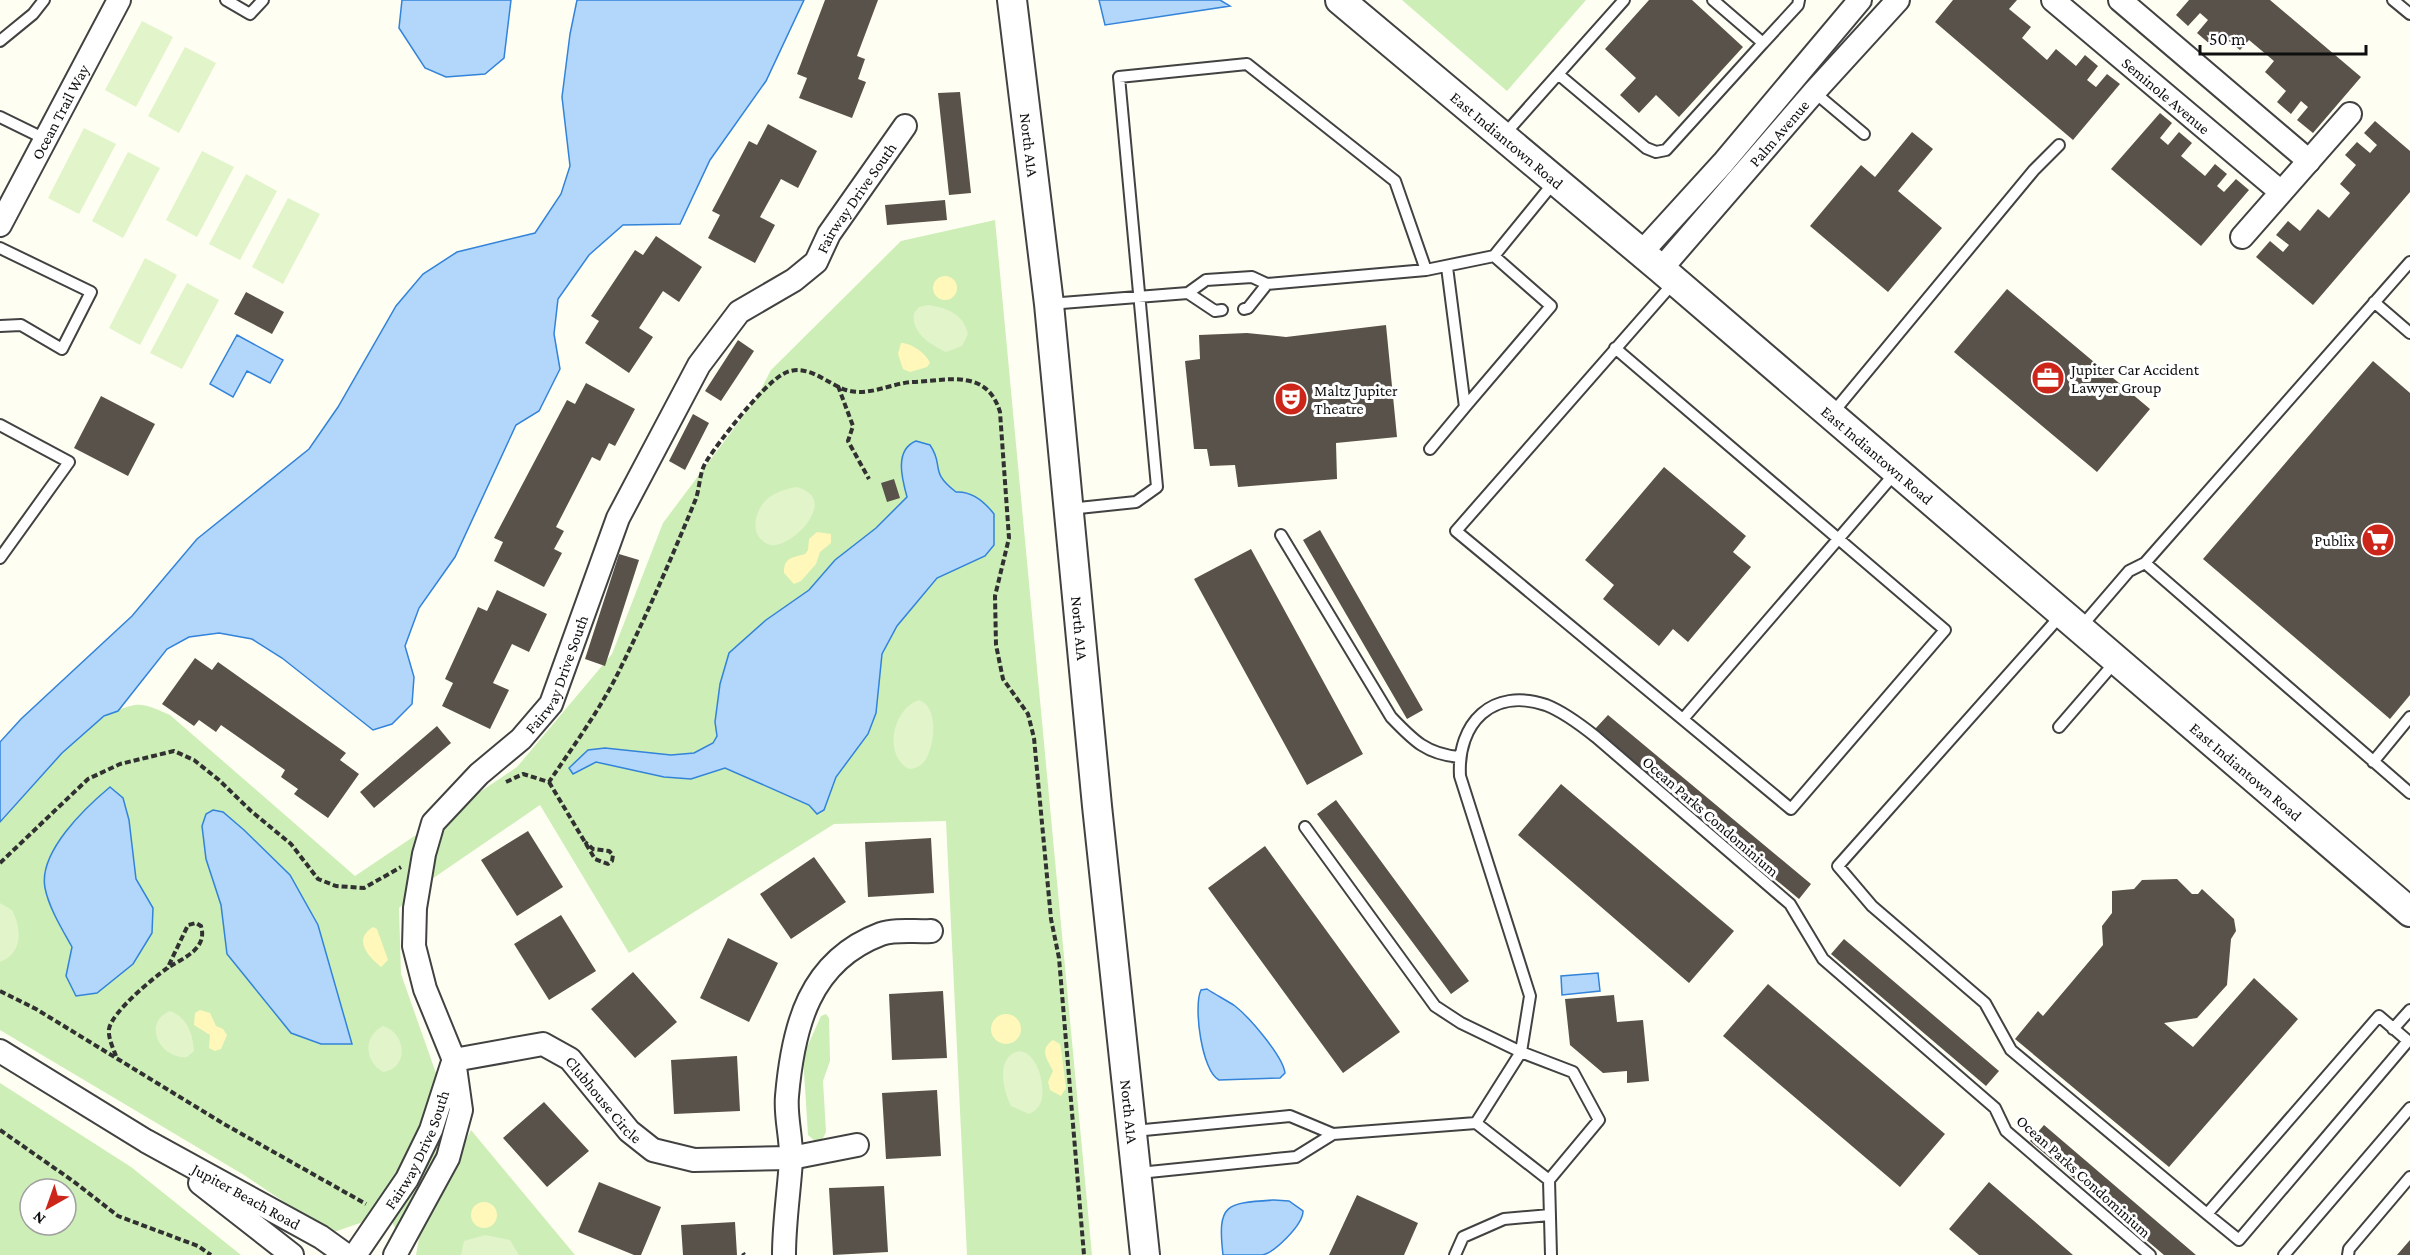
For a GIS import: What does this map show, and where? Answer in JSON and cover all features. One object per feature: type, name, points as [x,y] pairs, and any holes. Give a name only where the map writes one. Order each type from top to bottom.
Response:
[{"type":"street","name":"Ocean Trail Way","points":[[0,225],[119,0]]},
{"type":"street","name":"North A1A","points":[[1012,0],[1049,304],[1098,818],[1145,1255]]},
{"type":"street","name":"Palm Avenue","points":[[1659,268],[1773,104],[1860,0]]},
{"type":"street","name":"Palm Avenue","points":[[1659,268],[1898,0]]},
{"type":"street","name":"Seminole Avenue","points":[[2053,0],[2281,192]]},
{"type":"street","points":[[2120,0],[2308,161]]},
{"type":"street","name":"East Indiantown Road","points":[[1351,3],[1503,136],[2410,912]]},
{"type":"street","points":[[2242,237],[2350,114]]},
{"type":"street","name":"Fairway Drive South","points":[[355,1255],[407,1179],[432,1130],[454,1060],[425,989],[414,946],[415,908],[424,854],[433,823],[479,774],[521,739],[551,704],[618,518],[699,365],[739,312],[794,280],[816,262],[829,234],[905,126]]},
{"type":"street","points":[[784,1255],[784,1216],[791,1158],[787,1098],[798,1030],[817,982],[843,954],[883,933],[931,931]]},
{"type":"street","name":"Clubhouse Circle","points":[[454,1060],[543,1044],[570,1059],[629,1131],[653,1150],[694,1160],[791,1158],[857,1145]]},
{"type":"street","name":"Jupiter Beach Road","points":[[0,1051],[146,1141],[321,1237],[346,1255]]},
{"type":"street","points":[[395,1255],[448,1158],[461,1110],[454,1060]]},
{"type":"street","name":"Jupiter Beach Road","points":[[146,1141],[292,1255]]},
{"type":"lane","points":[[0,41],[33,14],[44,0]]},
{"type":"lane","points":[[226,0],[250,14],[263,0]]},
{"type":"lane","points":[[1503,136],[1624,0]]},
{"type":"lane","points":[[1713,0],[1763,43]]},
{"type":"lane","points":[[1558,74],[1646,148],[1656,152],[1666,150],[1798,5],[1799,0]]},
{"type":"lane","points":[[2392,0],[2410,14]]},
{"type":"lane","points":[[1068,509],[1136,502],[1157,487],[1119,77],[1247,64],[1395,181],[1426,270]]},
{"type":"lane","points":[[1814,92],[1864,134]]},
{"type":"lane","points":[[0,117],[45,139]]},
{"type":"lane","points":[[1831,415],[2034,170],[2058,145]]},
{"type":"lane","points":[[1049,304],[1188,293],[1206,280],[1252,277],[1267,284],[1447,267],[1494,255],[1556,180]]},
{"type":"lane","points":[[0,248],[91,292],[62,349],[21,325],[0,326]]},
{"type":"lane","points":[[1430,449],[1551,306],[1494,255]]},
{"type":"lane","points":[[2207,1214],[2379,1016],[2408,1041],[2239,1240],[2207,1214],[2011,1050],[1985,1003],[1872,906],[1838,866],[2071,621],[2129,571],[2145,563],[2410,262]]},
{"type":"lane","points":[[1447,267],[1465,407]]},
{"type":"lane","points":[[1615,348],[1945,630],[1791,808],[1456,531],[1615,348],[1659,268]]},
{"type":"lane","points":[[1245,309],[1267,284]]},
{"type":"lane","points":[[1188,293],[1215,311],[1222,310]]},
{"type":"lane","points":[[2374,302],[2410,333]]},
{"type":"lane","points":[[0,558],[69,462],[1,429]]},
{"type":"lane","points":[[1683,719],[1897,471]]},
{"type":"lane","points":[[1281,535],[1390,717],[1412,740],[1438,755],[1459,757]]},
{"type":"lane","points":[[2145,563],[2410,793]]},
{"type":"lane","points":[[2059,727],[2117,660]]},
{"type":"lane","name":"Ocean Parks Condominium","points":[[1476,1123],[1521,1052],[1530,996],[1460,776],[1459,757],[1470,727],[1482,711],[1511,699],[1546,705],[1571,718],[1605,744],[1790,904],[1822,959],[1995,1108],[2006,1131],[2150,1255]]},
{"type":"lane","points":[[2373,762],[2410,717]]},
{"type":"lane","points":[[1305,828],[1435,1006],[1461,1023],[1521,1052],[1572,1072],[1599,1120],[1548,1180],[1551,1255]]},
{"type":"lane","points":[[2393,1029],[2410,1010]]},
{"type":"lane","points":[[2284,1255],[2410,1108]]},
{"type":"lane","points":[[1133,1131],[1290,1116],[1333,1134],[1476,1123],[1548,1180]]},
{"type":"lane","points":[[1137,1173],[1296,1157],[1333,1134]]},
{"type":"lane","points":[[2348,1255],[2349,1249],[2410,1177]]},
{"type":"lane","points":[[1455,1255],[1463,1237],[1504,1219],[1550,1215]]},
{"type":"path","points":[[549,782],[620,669],[698,496],[704,464],[756,399],[784,373],[799,370],[818,375],[847,390],[869,392],[909,382],[965,379],[984,384],[995,397],[1000,412],[1009,538],[994,596],[996,645],[1003,679],[1028,714],[1034,738],[1050,919],[1060,969],[1084,1255]]},
{"type":"path","points":[[837,385],[852,426],[848,441],[869,478]]},
{"type":"path","points":[[0,863],[88,779],[120,764],[174,751],[194,760],[219,780],[251,811],[291,844],[318,879],[336,886],[364,888],[424,854]]},
{"type":"path","points":[[503,783],[523,774],[549,782],[585,842],[596,859],[608,864],[612,861],[613,855],[609,851],[593,849],[585,842]]},
{"type":"path","points":[[117,1057],[110,1042],[109,1029],[116,1015],[167,969],[189,956],[199,946],[204,934],[201,926],[196,923],[188,925],[167,969]]},
{"type":"path","points":[[0,991],[117,1057],[224,1124],[363,1202],[381,1218]]},
{"type":"path","points":[[0,1130],[118,1216],[198,1246],[210,1255]]},
{"type":"green space","points":[[1402,0],[1586,0],[1507,91]]},
{"type":"green space","points":[[142,21],[173,37],[136,107],[105,90]]},
{"type":"green space","points":[[185,47],[216,63],[179,133],[148,116]]},
{"type":"green space","points":[[84,128],[116,144],[79,214],[48,198]]},
{"type":"green space","points":[[202,151],[234,167],[197,237],[166,220]]},
{"type":"green space","points":[[128,152],[160,168],[123,238],[92,221]]},
{"type":"green space","points":[[246,174],[277,191],[240,260],[209,244]]},
{"type":"green space","points":[[288,198],[320,214],[283,284],[252,267]]},
{"type":"green space","points":[[995,220],[1092,1255],[967,1255],[946,821],[834,824],[629,953],[540,805],[429,881],[399,908],[401,974],[437,1076],[431,1104],[415,1146],[363,1222],[331,1233],[244,1175],[0,1030],[0,822],[44,770],[78,736],[115,711],[135,705],[148,706],[170,715],[355,876],[517,767],[612,654],[663,523],[756,399],[771,370],[901,241]]},
{"type":"green space","points":[[145,258],[177,275],[140,345],[109,328]]},
{"type":"green space","points":[[187,283],[219,300],[182,369],[150,353]]},
{"type":"green space","points":[[928,305],[948,310],[958,316],[968,334],[962,346],[946,352],[923,337],[915,326],[914,313],[919,307]]},
{"type":"green space","points":[[796,487],[809,493],[814,501],[814,511],[808,522],[790,539],[780,544],[771,545],[764,542],[756,532],[755,525],[762,505],[773,495]]},
{"type":"green space","points":[[919,700],[926,704],[933,721],[932,741],[930,751],[922,764],[909,769],[901,763],[896,754],[894,733],[902,713]]},
{"type":"green space","points":[[0,903],[12,910],[19,932],[17,947],[8,958],[0,962]]},
{"type":"green space","points":[[170,1011],[181,1017],[190,1032],[194,1051],[187,1057],[169,1053],[158,1040],[157,1024],[161,1017]]},
{"type":"green space","points":[[826,1014],[829,1018],[830,1061],[823,1081],[826,1132],[822,1140],[815,1141],[808,1135],[803,1056],[821,1016]]},
{"type":"green space","points":[[383,1026],[397,1036],[402,1050],[397,1065],[383,1072],[372,1062],[368,1049],[372,1036]]},
{"type":"green space","points":[[1019,1051],[1032,1058],[1042,1082],[1040,1104],[1029,1114],[1011,1106],[1004,1083],[1006,1060],[1011,1054]]},
{"type":"green space","points":[[0,1083],[131,1167],[241,1255],[0,1255]]},
{"type":"green space","points":[[451,1107],[445,1143],[398,1228],[395,1228],[392,1221],[423,1169],[442,1111]]},
{"type":"green space","points":[[471,1130],[575,1255],[416,1255],[420,1233]]},
{"type":"green space","points":[[485,1235],[510,1240],[519,1255],[461,1255],[464,1241]]},
{"type":"sand","points":[[945,276],[953,280],[957,288],[953,296],[945,300],[937,296],[933,288],[937,280]]},
{"type":"sand","points":[[901,343],[922,352],[930,363],[927,367],[910,372],[903,369],[898,354]]},
{"type":"sand","points":[[817,532],[831,534],[831,543],[820,552],[816,564],[801,581],[794,584],[784,573],[785,564],[790,559],[805,554],[808,550],[809,539]]},
{"type":"sand","points":[[373,927],[377,929],[388,960],[381,967],[368,953],[363,943],[367,932]]},
{"type":"sand","points":[[200,1010],[210,1013],[216,1026],[223,1029],[227,1035],[221,1049],[215,1051],[209,1048],[210,1035],[194,1025],[195,1013]]},
{"type":"sand","points":[[1006,1014],[1012,1015],[1020,1023],[1020,1035],[1012,1043],[1006,1044],[1000,1043],[992,1035],[991,1029],[992,1023],[1000,1015]]},
{"type":"sand","points":[[1053,1040],[1060,1044],[1061,1049],[1066,1088],[1061,1096],[1050,1090],[1048,1082],[1053,1071],[1045,1051]]},
{"type":"sand","points":[[484,1202],[493,1206],[497,1215],[493,1224],[484,1228],[475,1224],[471,1215],[475,1206]]},
{"type":"water","points":[[402,0],[511,0],[504,58],[485,74],[446,77],[425,68],[399,28]]},
{"type":"water","points":[[577,0],[804,0],[766,81],[710,160],[680,224],[623,225],[589,255],[558,299],[554,334],[560,369],[539,411],[516,425],[455,557],[419,608],[405,646],[414,677],[412,704],[392,724],[373,730],[282,658],[252,639],[219,633],[189,637],[167,649],[118,711],[104,716],[62,753],[0,822],[0,742],[21,719],[132,616],[197,539],[309,449],[338,407],[396,306],[423,274],[457,252],[535,233],[561,194],[570,166],[562,97]]},
{"type":"water","points":[[1099,0],[1220,0],[1230,6],[1105,25]]},
{"type":"water","points":[[237,335],[283,360],[270,383],[247,371],[233,397],[210,384]]},
{"type":"water","points":[[916,441],[930,445],[939,473],[947,485],[956,492],[967,493],[977,498],[994,514],[994,545],[985,556],[937,578],[897,626],[882,654],[876,713],[868,734],[836,777],[824,810],[817,814],[809,805],[725,768],[691,779],[664,777],[596,762],[573,774],[569,768],[588,750],[605,748],[671,755],[694,753],[713,743],[717,736],[715,722],[720,684],[729,653],[766,620],[809,590],[835,560],[876,528],[907,497],[902,474],[902,458],[909,445]]},
{"type":"water","points":[[110,787],[123,798],[129,820],[136,879],[153,908],[152,933],[133,964],[97,993],[76,996],[66,976],[72,947],[50,903],[45,888],[45,874],[56,845],[77,818]]},
{"type":"water","points":[[213,810],[223,812],[290,875],[318,925],[352,1044],[321,1044],[291,1033],[227,954],[221,905],[206,859],[202,826],[206,814]]},
{"type":"water","points":[[1598,973],[1600,991],[1562,995],[1561,976]]},
{"type":"water","points":[[1207,989],[1235,1006],[1265,1037],[1283,1066],[1285,1073],[1280,1078],[1219,1080],[1213,1074],[1204,1052],[1198,1010],[1201,990]]},
{"type":"water","points":[[1289,1201],[1303,1211],[1298,1224],[1287,1238],[1262,1255],[1223,1255],[1222,1225],[1228,1209],[1245,1203]]},
{"type":"building","points":[[825,0],[878,0],[857,56],[865,59],[858,79],[866,82],[852,118],[799,98],[807,78],[797,74]]},
{"type":"building","points":[[1649,0],[1692,0],[1743,47],[1679,117],[1656,95],[1639,113],[1620,95],[1636,78],[1605,49]]},
{"type":"building","points":[[1953,0],[2017,0],[2009,9],[2031,27],[2022,38],[2047,60],[2056,49],[2076,66],[2085,55],[2098,66],[2087,80],[2096,87],[2107,74],[2120,84],[2073,140],[1935,22]]},
{"type":"building","points":[[2189,0],[2270,0],[2361,77],[2313,133],[2297,120],[2308,107],[2301,101],[2291,114],[2277,102],[2286,91],[2265,72],[2274,61],[2249,40],[2240,50],[2220,34],[2211,45],[2197,33],[2208,20],[2200,13],[2188,26],[2176,15]]},
{"type":"building","points":[[960,92],[971,193],[949,195],[938,93]]},
{"type":"building","points":[[2160,113],[2172,123],[2160,138],[2168,145],[2179,132],[2192,143],[2181,156],[2205,176],[2215,164],[2227,174],[2217,186],[2224,192],[2236,179],[2249,190],[2201,246],[2111,169]]},
{"type":"building","points":[[2375,121],[2410,151],[2410,192],[2313,305],[2256,257],[2270,241],[2283,252],[2289,245],[2276,235],[2288,221],[2300,231],[2318,209],[2329,218],[2350,193],[2340,184],[2356,165],[2345,155],[2357,142],[2370,153],[2377,145],[2364,133]]},
{"type":"building","points":[[768,124],[817,151],[798,188],[781,179],[760,217],[775,225],[755,263],[708,238],[720,215],[712,211],[749,141],[757,145]]},
{"type":"building","points":[[1912,132],[1933,149],[1898,191],[1942,228],[1888,292],[1810,226],[1861,165],[1875,177]]},
{"type":"building","points":[[945,200],[947,220],[887,225],[885,205]]},
{"type":"building","points":[[656,236],[702,267],[679,302],[663,291],[639,328],[653,337],[629,373],[585,343],[599,321],[591,316],[635,250],[643,255]]},
{"type":"building","points":[[2007,289],[2150,409],[2097,472],[1954,352]]},
{"type":"building","points":[[246,292],[284,312],[272,334],[234,314]]},
{"type":"building","name":"Maltz Jupiter Theatre","points":[[1386,325],[1397,437],[1336,443],[1337,479],[1238,487],[1235,465],[1210,466],[1207,449],[1194,449],[1185,361],[1200,359],[1199,335],[1247,333],[1286,337]]},
{"type":"building","points":[[738,340],[754,351],[721,401],[705,391]]},
{"type":"building","points":[[2373,361],[2410,393],[2410,695],[2390,719],[2203,559]]},
{"type":"building","points":[[586,383],[635,409],[615,446],[609,443],[600,461],[592,457],[556,527],[564,531],[554,549],[562,553],[544,587],[494,561],[503,542],[494,538],[567,400],[575,404]]},
{"type":"building","points":[[101,396],[155,424],[128,476],[74,448]]},
{"type":"building","points":[[693,414],[709,423],[685,470],[669,461]]},
{"type":"building","points":[[1664,467],[1746,536],[1733,552],[1751,567],[1688,642],[1673,629],[1659,646],[1603,599],[1614,585],[1585,560]]},
{"type":"building","points":[[894,479],[900,498],[887,502],[881,483]]},
{"type":"building","points":[[1320,530],[1423,710],[1407,719],[1303,540]]},
{"type":"building","points":[[1251,549],[1363,754],[1307,785],[1194,579]]},
{"type":"building","points":[[619,554],[639,560],[605,666],[585,659]]},
{"type":"building","points":[[497,590],[547,614],[529,652],[512,644],[493,683],[509,690],[490,729],[442,706],[453,683],[445,679],[478,607],[487,611]]},
{"type":"building","points":[[195,658],[212,670],[218,662],[346,753],[340,760],[359,774],[328,818],[294,794],[298,789],[281,777],[285,770],[221,725],[216,732],[199,720],[194,726],[162,704]]},
{"type":"building","points":[[1608,715],[1811,884],[1799,899],[1595,729]]},
{"type":"building","points":[[437,726],[451,743],[374,808],[360,792]]},
{"type":"building","points":[[1561,784],[1734,931],[1689,983],[1518,835]]},
{"type":"building","points":[[1336,800],[1469,981],[1451,994],[1317,814]]},
{"type":"building","points":[[528,831],[563,887],[517,916],[481,860]]},
{"type":"building","points":[[931,838],[934,893],[868,897],[865,842]]},
{"type":"building","points":[[1265,846],[1400,1032],[1343,1073],[1208,888]]},
{"type":"building","points":[[814,857],[846,902],[791,939],[760,894]]},
{"type":"building","points":[[2177,879],[2192,894],[2198,894],[2202,889],[2234,919],[2236,931],[2231,939],[2227,985],[2197,1018],[2164,1023],[2193,1047],[2254,978],[2298,1019],[2169,1167],[2015,1039],[2038,1011],[2043,1016],[2103,945],[2102,926],[2112,913],[2112,891],[2134,889],[2142,880]]},
{"type":"building","points":[[561,915],[596,971],[549,1000],[514,944]]},
{"type":"building","points":[[728,938],[778,963],[749,1022],[700,998]]},
{"type":"building","points":[[1844,939],[1999,1071],[1986,1086],[1831,954]]},
{"type":"building","points":[[633,972],[677,1022],[635,1058],[591,1009]]},
{"type":"building","points":[[1768,984],[1945,1134],[1900,1187],[1723,1036]]},
{"type":"building","points":[[943,991],[947,1058],[892,1060],[889,994]]},
{"type":"building","points":[[1614,995],[1617,1022],[1643,1020],[1649,1081],[1627,1083],[1627,1071],[1603,1073],[1570,1045],[1565,999]]},
{"type":"building","points":[[737,1056],[740,1111],[674,1114],[671,1060]]},
{"type":"building","points":[[937,1090],[941,1156],[886,1159],[882,1093]]},
{"type":"building","points":[[544,1102],[589,1151],[547,1187],[503,1138]]},
{"type":"building","points":[[2044,1125],[2196,1255],[2164,1255],[2030,1141]]},
{"type":"building","points":[[599,1182],[661,1207],[641,1255],[634,1255],[578,1232]]},
{"type":"building","points":[[1989,1182],[2073,1255],[1979,1255],[1949,1229]]},
{"type":"building","points":[[884,1186],[888,1252],[833,1255],[829,1188]]},
{"type":"building","points":[[1357,1195],[1418,1223],[1404,1255],[1329,1255]]},
{"type":"building","points":[[735,1222],[737,1255],[683,1255],[681,1225]]},
{"type":"building","points":[[2410,1240],[2410,1255],[2397,1255]]},
{"type":"place","name":"Jupiter Car Accident Lawyer Group","points":[[2048,378]]},
{"type":"place","name":"Maltz Jupiter Theatre","points":[[1291,399]]},
{"type":"place","name":"Publix","points":[[2378,540]]}]
